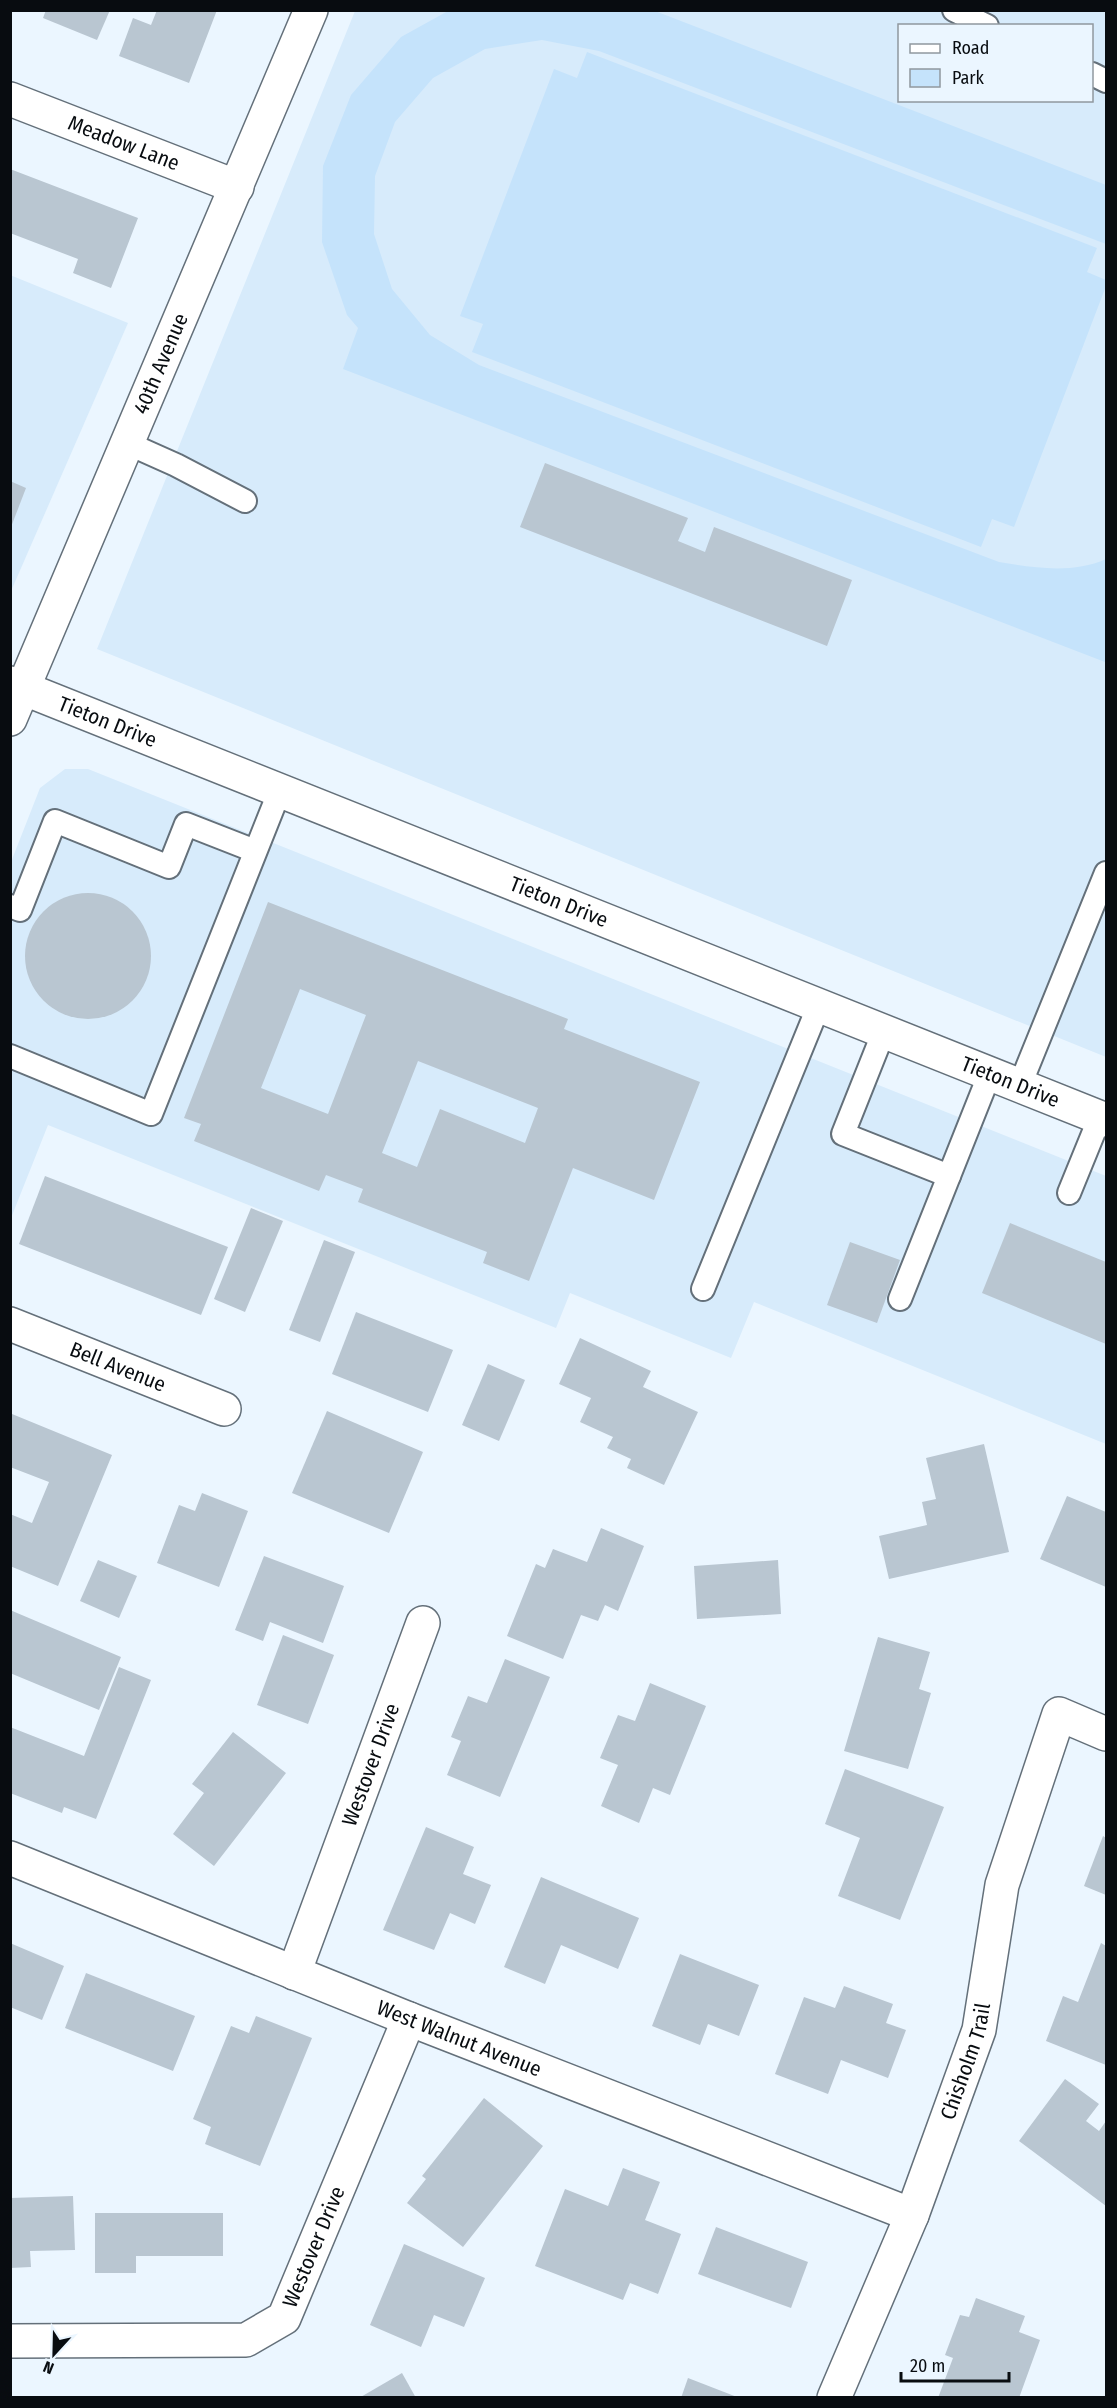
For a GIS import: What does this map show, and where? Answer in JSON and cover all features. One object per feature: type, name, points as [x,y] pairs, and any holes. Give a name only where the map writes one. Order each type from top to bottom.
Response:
[{"type":"street","name":"40th Avenue","points":[[10,720],[16,685],[129,444],[311,10]]},
{"type":"street","name":"Meadow Lane","points":[[10,99],[237,188]]},
{"type":"street","name":"Tieton Drive","points":[[16,685],[1103,1118]]},
{"type":"street","name":"Bell Avenue","points":[[10,1324],[224,1409]]},
{"type":"street","name":"Westover Drive","points":[[294,1973],[423,1623]]},
{"type":"street","name":"Chisholm Trail","points":[[834,2397],[912,2215],[979,2030],[1002,1885],[1059,1714],[1107,1734]]},
{"type":"street","name":"West Walnut Avenue","points":[[10,1858],[409,2019],[912,2215]]},
{"type":"street","name":"Westover Drive","points":[[10,2341],[246,2340],[284,2318],[409,2019]]},
{"type":"lane","points":[[954,10],[983,24]]},
{"type":"lane","points":[[1093,74],[1107,81]]},
{"type":"lane","points":[[129,444],[176,465],[245,501]]},
{"type":"lane","points":[[10,1056],[151,1114],[280,790]]},
{"type":"lane","points":[[10,906],[20,910],[55,821],[169,867],[186,824],[255,851]]},
{"type":"lane","points":[[1020,1085],[1107,873]]},
{"type":"lane","points":[[703,1289],[819,1005]]},
{"type":"lane","points":[[884,1031],[843,1134],[949,1176]]},
{"type":"lane","points":[[900,1299],[990,1073]]},
{"type":"lane","points":[[1069,1193],[1103,1118]]},
{"type":"shaded area","points":[[355,11],[1106,11],[1106,1057],[97,649]]},
{"type":"shaded area","points":[[10,275],[128,323],[11,591],[10,591]]},
{"type":"shaded area","points":[[65,769],[88,769],[1106,1176],[1106,1444],[754,1302],[731,1358],[570,1293],[556,1328],[48,1125],[11,1218],[11,862],[40,788]]},
{"type":"green space","points":[[448,11],[655,11],[1106,185],[1106,244],[599,51],[542,40],[485,49],[433,78],[395,122],[375,176],[374,234],[392,289],[430,335],[479,365],[999,562],[1040,568],[1067,568],[1093,564],[1106,559],[1105,662],[343,369],[358,328],[347,315],[322,242],[323,166],[351,95],[401,37]]},
{"type":"green space","points":[[587,52],[1097,248],[1087,272],[1106,280],[1106,286],[1014,527],[992,519],[981,547],[472,352],[483,324],[460,316],[554,69],[577,78]]},
{"type":"building","points":[[46,10],[110,10],[97,40],[43,18]]},
{"type":"building","points":[[157,10],[217,10],[189,83],[119,56],[133,18],[151,25]]},
{"type":"building","points":[[10,169],[138,218],[111,288],[73,273],[78,259],[10,233]]},
{"type":"building","points":[[545,463],[688,518],[678,541],[705,552],[714,527],[852,580],[827,646],[520,527]]},
{"type":"building","points":[[10,481],[26,488],[11,527],[10,527]]},
{"type":"building","points":[[88,893],[112,898],[132,912],[146,932],[151,956],[146,980],[132,1000],[112,1014],[88,1019],[64,1014],[44,1000],[30,980],[25,956],[30,932],[44,912],[64,898]]},
{"type":"building","points":[[268,902],[568,1019],[564,1029],[700,1082],[654,1200],[573,1168],[529,1281],[483,1263],[487,1252],[358,1202],[363,1189],[326,1175],[319,1191],[194,1141],[201,1124],[184,1118]],"holes":[[[300,989],[366,1015],[328,1114],[261,1088]],[[418,1061],[538,1108],[525,1143],[440,1109],[417,1167],[382,1153]]]},
{"type":"building","points":[[45,1176],[228,1247],[201,1315],[19,1244]]},
{"type":"building","points":[[251,1208],[283,1221],[245,1312],[214,1299]]},
{"type":"building","points":[[1010,1223],[1106,1262],[1106,1344],[982,1293]]},
{"type":"building","points":[[324,1240],[355,1252],[320,1342],[289,1330]]},
{"type":"building","points":[[850,1242],[900,1260],[877,1323],[827,1305]]},
{"type":"building","points":[[356,1312],[453,1350],[428,1412],[332,1374]]},
{"type":"building","points":[[580,1338],[651,1371],[643,1387],[698,1412],[664,1485],[627,1468],[631,1459],[607,1448],[613,1437],[580,1422],[591,1398],[559,1384]]},
{"type":"building","points":[[488,1364],[525,1380],[499,1441],[462,1425]]},
{"type":"building","points":[[327,1411],[423,1452],[389,1533],[292,1493]]},
{"type":"building","points":[[12,1414],[112,1455],[58,1586],[10,1566],[10,1514],[32,1523],[49,1482],[10,1467]]},
{"type":"building","points":[[984,1444],[1009,1552],[889,1579],[879,1536],[927,1525],[922,1502],[936,1499],[926,1458]]},
{"type":"building","points":[[202,1493],[248,1511],[219,1587],[157,1563],[179,1505],[195,1511]]},
{"type":"building","points":[[1067,1496],[1106,1512],[1106,1587],[1040,1559]]},
{"type":"building","points":[[601,1528],[644,1546],[618,1611],[605,1605],[598,1621],[581,1615],[563,1659],[507,1636],[536,1564],[545,1568],[553,1549],[587,1562]]},
{"type":"building","points":[[264,1556],[344,1586],[323,1643],[270,1622],[263,1641],[235,1630]]},
{"type":"building","points":[[98,1560],[137,1576],[119,1618],[80,1601]]},
{"type":"building","points":[[778,1560],[781,1614],[697,1619],[694,1566]]},
{"type":"building","points":[[10,1610],[121,1657],[99,1710],[10,1673]]},
{"type":"building","points":[[283,1635],[334,1655],[308,1724],[257,1705]]},
{"type":"building","points":[[878,1637],[930,1652],[919,1689],[931,1693],[908,1769],[844,1751]]},
{"type":"building","points":[[505,1659],[550,1677],[500,1797],[447,1775],[461,1741],[451,1737],[468,1696],[487,1703]]},
{"type":"building","points":[[119,1667],[151,1680],[96,1819],[64,1807],[62,1813],[10,1793],[10,1727],[84,1756]]},
{"type":"building","points":[[650,1683],[706,1706],[670,1795],[653,1788],[639,1823],[601,1806],[618,1765],[600,1758],[618,1715],[635,1721]]},
{"type":"building","points":[[233,1732],[286,1773],[214,1866],[173,1834],[204,1793],[192,1784]]},
{"type":"building","points":[[845,1769],[944,1807],[900,1920],[838,1896],[860,1838],[825,1824]]},
{"type":"building","points":[[426,1827],[474,1847],[463,1874],[491,1885],[475,1924],[450,1913],[434,1950],[383,1930]]},
{"type":"building","points":[[1103,1836],[1106,1838],[1106,1895],[1084,1886]]},
{"type":"building","points":[[541,1877],[639,1918],[618,1969],[561,1945],[545,1984],[504,1967]]},
{"type":"building","points":[[10,1943],[64,1966],[42,2020],[10,2007]]},
{"type":"building","points":[[1101,1943],[1106,1946],[1106,2065],[1046,2041],[1063,1996],[1078,2002]]},
{"type":"building","points":[[680,1954],[759,1985],[739,2036],[708,2024],[700,2045],[652,2026]]},
{"type":"building","points":[[86,1973],[195,2016],[173,2071],[65,2028]]},
{"type":"building","points":[[844,1986],[893,2004],[886,2023],[906,2030],[888,2078],[841,2060],[828,2094],[775,2074],[804,1997],[835,2008]]},
{"type":"building","points":[[256,2016],[312,2038],[260,2166],[205,2144],[211,2127],[193,2119],[231,2026],[249,2033]]},
{"type":"building","points":[[1065,2079],[1099,2104],[1086,2121],[1099,2131],[1106,2121],[1106,2206],[1019,2141]]},
{"type":"building","points":[[484,2098],[543,2146],[463,2247],[407,2203],[426,2179],[422,2176]]},
{"type":"building","points":[[623,2168],[660,2182],[645,2220],[681,2234],[658,2294],[630,2283],[623,2300],[535,2266],[565,2189],[608,2206]]},
{"type":"building","points":[[73,2196],[75,2250],[30,2251],[31,2267],[10,2268],[10,2198]]},
{"type":"building","points":[[95,2213],[223,2213],[223,2256],[136,2256],[136,2273],[95,2273]]},
{"type":"building","points":[[716,2227],[808,2262],[791,2308],[698,2274]]},
{"type":"building","points":[[404,2244],[485,2278],[464,2327],[434,2315],[421,2347],[370,2325]]},
{"type":"building","points":[[976,2298],[1025,2316],[1019,2332],[1040,2340],[1019,2398],[938,2398],[953,2358],[945,2355],[960,2315],[969,2317]]},
{"type":"building","points":[[402,2373],[416,2398],[359,2398]]},
{"type":"building","points":[[688,2378],[737,2397],[737,2398],[681,2398]]}]
